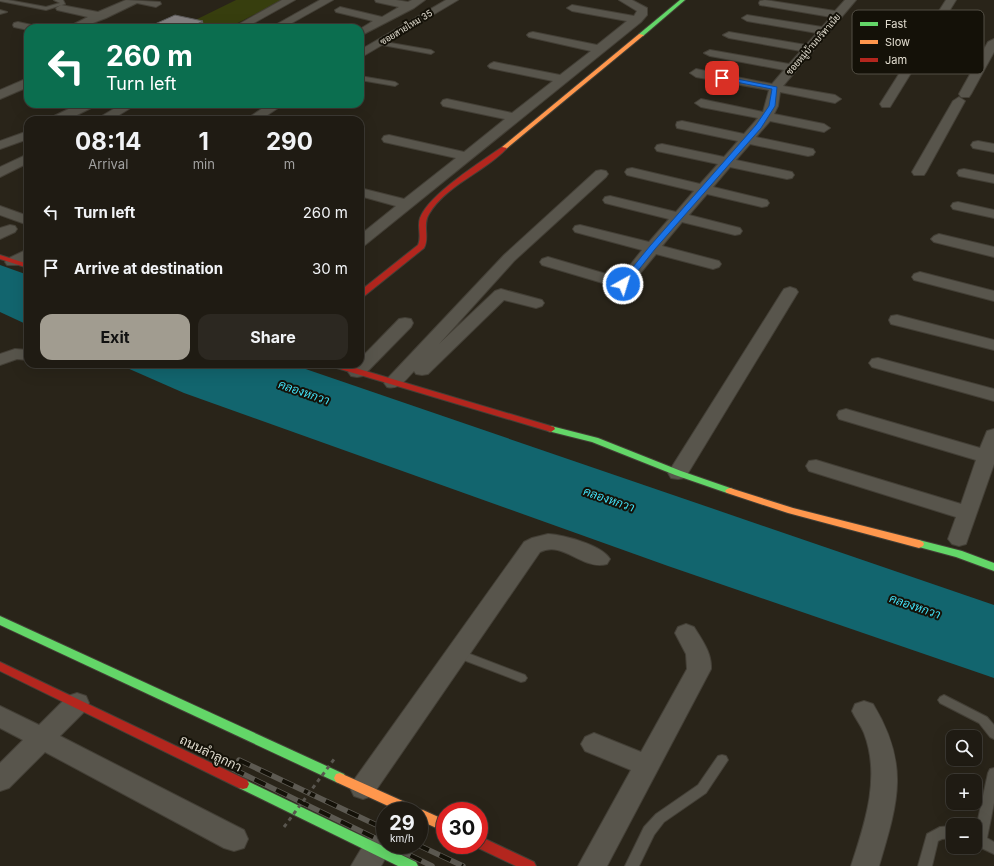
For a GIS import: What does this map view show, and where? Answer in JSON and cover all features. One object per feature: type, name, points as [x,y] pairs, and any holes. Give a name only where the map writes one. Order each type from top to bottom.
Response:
[{"type":"street","points":[[80,24],[136,0],[156,4]]},
{"type":"street","points":[[245,24],[290,0]]},
{"type":"street","points":[[283,24],[328,0]]},
{"type":"street","points":[[380,0],[410,6]]},
{"type":"street","points":[[364,31],[420,0]]},
{"type":"street","name":"ซอยสายไหม 35","points":[[364,52],[453,0]]},
{"type":"street","points":[[364,239],[405,204],[516,118],[637,20],[642,15],[643,10],[624,0]]},
{"type":"street","points":[[364,292],[421,246],[425,238],[422,223],[424,215],[436,201],[513,141],[683,0]]},
{"type":"street","name":"ซอยหมู่บ้านบริทาเนีย","points":[[775,88],[850,0]]},
{"type":"street","points":[[945,10],[951,0]]},
{"type":"street","points":[[764,3],[838,15]]},
{"type":"street","points":[[58,4],[99,16],[120,20]]},
{"type":"street","points":[[572,8],[637,20]]},
{"type":"street","points":[[340,10],[382,20]]},
{"type":"street","points":[[747,18],[824,31]]},
{"type":"street","points":[[18,25],[24,26]]},
{"type":"street","points":[[729,35],[808,49]]},
{"type":"street","points":[[533,36],[600,49]]},
{"type":"street","points":[[984,59],[994,42]]},
{"type":"street","points":[[710,53],[792,68]]},
{"type":"street","points":[[494,66],[564,79]]},
{"type":"street","points":[[696,73],[835,99]]},
{"type":"street","points":[[886,104],[905,74]]},
{"type":"street","points":[[919,172],[975,74]]},
{"type":"street","points":[[0,95],[24,84]]},
{"type":"street","points":[[548,262],[623,284],[652,248],[767,116],[772,106],[775,88]]},
{"type":"street","points":[[447,103],[516,118]]},
{"type":"street","points":[[701,103],[824,128]]},
{"type":"street","points":[[65,116],[82,108]]},
{"type":"street","points":[[108,116],[124,108]]},
{"type":"street","points":[[258,116],[271,108]]},
{"type":"street","points":[[682,125],[808,152]]},
{"type":"street","points":[[0,145],[24,136]]},
{"type":"street","points":[[389,139],[466,156]]},
{"type":"street","points":[[978,145],[994,148]]},
{"type":"street","points":[[662,148],[787,175]]},
{"type":"street","points":[[0,173],[24,160]]},
{"type":"street","points":[[632,172],[762,203]]},
{"type":"street","points":[[964,173],[994,179]]},
{"type":"street","points":[[399,384],[426,348],[509,258],[601,174]]},
{"type":"street","points":[[364,193],[405,204]]},
{"type":"street","points":[[610,200],[735,231]]},
{"type":"street","points":[[958,206],[994,214]]},
{"type":"street","points":[[0,210],[24,219]]},
{"type":"street","points":[[580,229],[713,264]]},
{"type":"street","points":[[939,239],[994,252]]},
{"type":"street","points":[[14,262],[24,256]]},
{"type":"street","points":[[920,278],[994,296]]},
{"type":"street","points":[[678,473],[790,292]]},
{"type":"street","points":[[399,384],[501,294],[536,303]]},
{"type":"street","points":[[897,320],[994,345]]},
{"type":"street","points":[[364,365],[405,323]]},
{"type":"street","points":[[0,360],[15,354],[24,355]]},
{"type":"street","points":[[878,363],[994,396]]},
{"type":"street","points":[[345,368],[536,425],[595,440],[678,473],[791,511],[958,554],[994,567]]},
{"type":"street","points":[[357,372],[361,368]]},
{"type":"street","points":[[846,415],[987,457]]},
{"type":"street","points":[[959,539],[994,436]]},
{"type":"street","points":[[816,466],[968,513]]},
{"type":"street","points":[[363,788],[532,547],[539,542],[550,540],[599,559]]},
{"type":"street","points":[[0,620],[393,802]]},
{"type":"street","points":[[592,866],[699,669],[700,659],[696,649],[686,633]]},
{"type":"street","name":"ถนนลำลูกกา","points":[[0,666],[77,703],[371,857],[411,866]]},
{"type":"street","points":[[0,780],[77,703]]},
{"type":"street","points":[[864,711],[877,733],[883,753],[885,780],[883,806],[865,866]]},
{"type":"street","points":[[0,716],[41,739],[234,839]]},
{"type":"street","points":[[594,744],[646,765]]},
{"type":"street","points":[[488,846],[529,866]]},
{"type":"lane","points":[[0,0],[46,9],[63,4],[61,1],[58,4]]},
{"type":"lane","points":[[379,43],[431,52]]},
{"type":"lane","points":[[364,79],[395,84]]},
{"type":"lane","points":[[457,653],[520,678]]},
{"type":"lane","points":[[944,700],[983,720],[994,734]]},
{"type":"lane","points":[[632,866],[649,831],[660,818],[702,789],[722,760]]},
{"type":"lane","points":[[982,820],[994,773]]},
{"type":"lane","points":[[925,866],[932,838],[940,833],[946,833]]},
{"type":"lane","points":[[982,842],[994,848]]},
{"type":"path","points":[[284,827],[335,758]]},
{"type":"green space","points":[[236,0],[283,0],[236,24],[187,24]]},
{"type":"water","points":[[0,265],[24,274],[24,323],[0,312]]},
{"type":"water","name":"คลองหกวา","points":[[127,368],[303,368],[994,605],[994,678],[668,566],[184,393]]},
{"type":"building","points":[[175,15],[203,21],[197,24],[155,24]]},
{"type":"railway","points":[[239,760],[376,825]]},
{"type":"railway","points":[[233,769],[376,839]]},
{"type":"railway","points":[[428,850],[463,866]]},
{"type":"railway","points":[[407,854],[432,866]]},
{"type":"traffic: fast","points":[[641,35],[683,0]]},
{"type":"traffic: fast","points":[[551,429],[595,440],[678,473],[730,491]]},
{"type":"traffic: fast","points":[[919,544],[958,554],[994,567]]},
{"type":"traffic: fast","points":[[0,620],[340,778]]},
{"type":"traffic: fast","points":[[243,784],[411,866]]},
{"type":"traffic: slow","points":[[504,148],[641,35]]},
{"type":"traffic: slow","points":[[730,491],[791,511],[919,544]]},
{"type":"traffic: slow","points":[[340,778],[392,802]]},
{"type":"traffic: slow","points":[[428,818],[436,822]]},
{"type":"traffic: jam","points":[[364,292],[421,246],[424,237],[422,224],[424,216],[429,208],[461,180],[504,148]]},
{"type":"traffic: jam","points":[[0,257],[24,265]]},
{"type":"traffic: jam","points":[[346,368],[551,429]]},
{"type":"traffic: jam","points":[[0,666],[243,784]]},
{"type":"traffic: jam","points":[[488,846],[529,866]]},
{"type":"route","points":[[623,284],[652,248],[759,126],[767,116],[772,106],[775,88],[722,78]]}]
